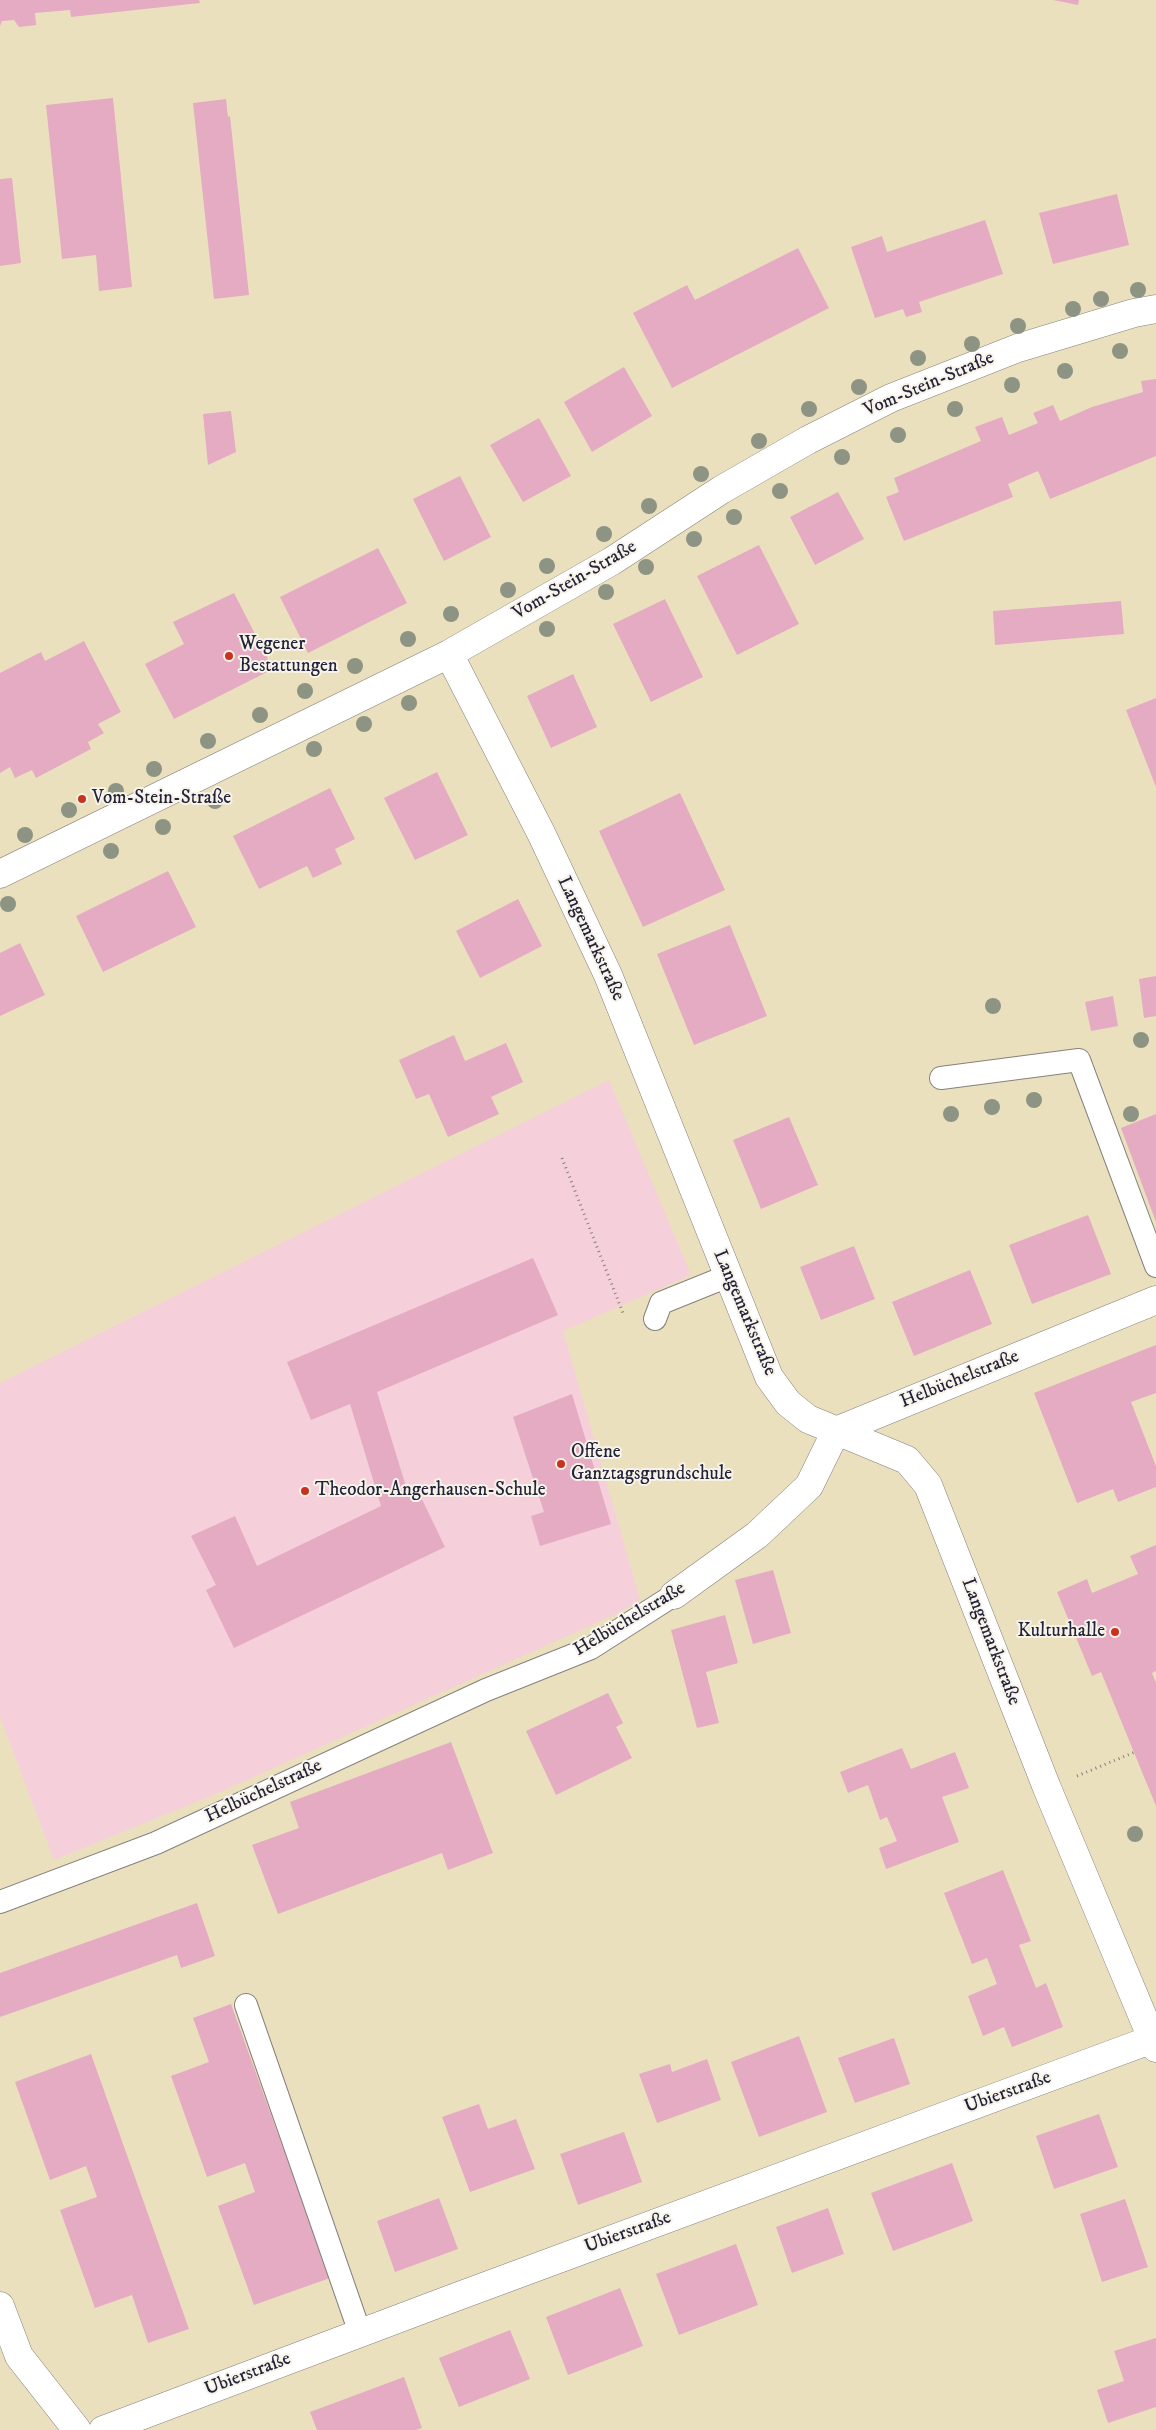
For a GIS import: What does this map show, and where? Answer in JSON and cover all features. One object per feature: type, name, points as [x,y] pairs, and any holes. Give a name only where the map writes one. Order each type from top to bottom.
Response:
[{"type":"street","name":"Vom-Stein-Straße","points":[[0,874],[448,654],[612,562],[721,490],[790,450],[875,407],[1018,348],[1134,313],[1156,309]]},
{"type":"street","name":"Langemarkstraße","points":[[448,654],[541,833],[608,975],[769,1377],[788,1403],[808,1419],[907,1460],[928,1485],[1047,1788],[1155,2044]]},
{"type":"street","name":"Helbüchelstraße","points":[[674,1594],[757,1535],[808,1486],[836,1431],[1156,1300]]},
{"type":"street","name":"Ubierstraße","points":[[103,2430],[360,2333],[1155,2044]]},
{"type":"street","points":[[0,2306],[19,2356],[77,2430]]},
{"type":"lane","points":[[941,1078],[1079,1060],[1156,1266]]},
{"type":"lane","points":[[655,1319],[661,1303],[728,1276]]},
{"type":"lane","name":"Helbüchelstraße","points":[[0,1902],[156,1843],[486,1690],[591,1648],[674,1594]]},
{"type":"lane","points":[[246,2005],[360,2333]]},
{"type":"path","points":[[562,1158],[623,1314]]},
{"type":"path","points":[[1047,1788],[1134,1752]]},
{"type":"shaded area","name":"Theodor-Angerhausen-Schule","points":[[609,1080],[691,1275],[563,1331],[640,1600],[616,1614],[220,1792],[54,1860],[0,1717],[0,1383]]},
{"type":"building","points":[[0,0],[199,0],[200,3],[71,17],[70,10],[35,13],[36,25],[19,27],[14,20],[2,21],[0,26]]},
{"type":"building","points":[[1053,0],[1079,0],[1078,5]]},
{"type":"building","points":[[113,98],[132,287],[99,291],[96,255],[62,259],[46,105]]},
{"type":"building","points":[[226,99],[228,117],[230,116],[249,295],[214,299],[193,103]]},
{"type":"building","points":[[12,178],[21,263],[0,266],[0,179]]},
{"type":"building","points":[[1117,194],[1129,245],[1053,264],[1039,213]]},
{"type":"building","points":[[985,220],[1003,274],[919,302],[922,312],[906,317],[903,309],[875,318],[851,247],[882,236],[887,252]]},
{"type":"building","points":[[798,248],[829,308],[672,388],[633,313],[687,285],[695,300]]},
{"type":"building","points":[[624,367],[652,416],[592,452],[564,402]]},
{"type":"building","points":[[1156,379],[1156,456],[1050,499],[1038,471],[1008,484],[1013,497],[904,541],[886,497],[899,492],[894,478],[981,441],[975,427],[1002,417],[1009,435],[1038,423],[1033,413],[1053,405],[1060,421],[1092,407],[1143,392],[1141,381]]},
{"type":"building","points":[[231,411],[236,452],[208,465],[203,414]]},
{"type":"building","points":[[539,418],[571,476],[523,502],[490,445]]},
{"type":"building","points":[[460,476],[491,537],[444,561],[413,499]]},
{"type":"building","points":[[838,492],[864,539],[815,565],[790,517]]},
{"type":"building","points":[[759,545],[799,624],[737,655],[697,576]]},
{"type":"building","points":[[378,548],[407,603],[308,653],[280,597]]},
{"type":"building","name":"Wegener Bestattungen","points":[[234,593],[273,669],[174,719],[145,664],[184,644],[173,622]]},
{"type":"building","points":[[665,599],[703,677],[651,702],[613,624]]},
{"type":"building","points":[[1121,601],[1124,634],[995,645],[993,611]]},
{"type":"building","points":[[84,641],[121,712],[98,724],[104,733],[88,742],[91,749],[36,778],[32,770],[15,778],[10,767],[0,773],[0,673],[41,652],[45,661]]},
{"type":"building","points":[[573,674],[597,727],[551,748],[527,696]]},
{"type":"building","points":[[1156,698],[1156,787],[1126,710]]},
{"type":"building","points":[[437,772],[468,835],[415,860],[384,798]]},
{"type":"building","points":[[330,788],[355,839],[335,849],[342,864],[313,878],[307,866],[259,889],[233,836]]},
{"type":"building","points":[[680,793],[725,890],[643,927],[599,831]]},
{"type":"building","points":[[168,871],[196,927],[103,972],[76,916]]},
{"type":"building","points":[[518,899],[542,946],[480,978],[456,931]]},
{"type":"building","points":[[730,925],[767,1016],[694,1045],[657,954]]},
{"type":"building","points":[[20,943],[45,995],[0,1016],[0,953]]},
{"type":"building","points":[[1156,976],[1156,1016],[1144,1018],[1139,979]]},
{"type":"building","points":[[1113,996],[1118,1026],[1091,1031],[1085,1002]]},
{"type":"building","points":[[454,1035],[465,1061],[506,1043],[523,1082],[491,1097],[499,1114],[448,1137],[429,1094],[416,1099],[399,1060]]},
{"type":"building","points":[[1156,1114],[1156,1222],[1121,1128]]},
{"type":"building","points":[[789,1117],[818,1185],[761,1209],[733,1140]]},
{"type":"building","points":[[1088,1215],[1111,1274],[1032,1304],[1009,1245]]},
{"type":"building","points":[[854,1246],[875,1299],[821,1320],[800,1267]]},
{"type":"building","points":[[533,1258],[558,1315],[377,1392],[408,1493],[417,1489],[445,1547],[234,1648],[206,1590],[216,1585],[191,1536],[235,1516],[257,1566],[381,1506],[350,1404],[311,1420],[287,1362]]},
{"type":"building","points":[[970,1270],[992,1324],[914,1356],[892,1302]]},
{"type":"building","points":[[1156,1345],[1156,1393],[1131,1402],[1156,1466],[1156,1487],[1118,1502],[1113,1489],[1077,1503],[1034,1393]]},
{"type":"building","name":"Offene Ganztagsgrundschule","points":[[572,1394],[611,1524],[540,1546],[531,1516],[544,1512],[513,1417]]},
{"type":"building","name":"Kulturhalle","points":[[1156,1545],[1156,1671],[1152,1673],[1156,1683],[1156,1806],[1101,1672],[1092,1676],[1057,1592],[1087,1579],[1092,1593],[1138,1574],[1130,1556]]},
{"type":"building","points":[[773,1570],[791,1633],[753,1644],[735,1580]]},
{"type":"building","points":[[725,1615],[738,1663],[706,1672],[719,1723],[697,1728],[671,1630]]},
{"type":"building","points":[[608,1693],[623,1723],[616,1727],[632,1758],[556,1795],[526,1731]]},
{"type":"building","points":[[451,1742],[493,1853],[448,1870],[442,1853],[278,1914],[252,1845],[299,1828],[290,1802]]},
{"type":"building","points":[[902,1748],[911,1769],[955,1752],[969,1788],[942,1797],[959,1842],[886,1869],[879,1848],[897,1841],[887,1817],[880,1820],[868,1785],[848,1793],[840,1772]]},
{"type":"building","points":[[1003,1870],[1031,1941],[1019,1945],[1036,1988],[1046,1983],[1063,2027],[1012,2047],[1004,2027],[983,2036],[968,1996],[997,1984],[987,1958],[972,1964],[944,1893]]},
{"type":"building","points":[[197,1903],[215,1956],[181,1968],[177,1955],[0,2017],[0,1973]]},
{"type":"building","points":[[231,2004],[330,2278],[254,2305],[218,2206],[255,2192],[245,2163],[207,2177],[171,2076],[209,2062],[193,2018]]},
{"type":"building","points":[[799,2036],[827,2112],[759,2137],[731,2062]]},
{"type":"building","points":[[894,2038],[910,2084],[855,2103],[838,2058]]},
{"type":"building","points":[[91,2054],[189,2329],[148,2343],[132,2295],[95,2308],[60,2210],[97,2197],[86,2166],[50,2180],[15,2082]]},
{"type":"building","points":[[707,2059],[721,2100],[657,2123],[639,2074],[670,2064],[672,2072]]},
{"type":"building","points":[[479,2104],[488,2129],[516,2119],[535,2169],[470,2192],[442,2117]]},
{"type":"building","points":[[1099,2114],[1118,2167],[1054,2189],[1036,2136]]},
{"type":"building","points":[[624,2132],[642,2182],[578,2205],[560,2154]]},
{"type":"building","points":[[952,2163],[973,2221],[893,2251],[871,2193]]},
{"type":"building","points":[[439,2198],[458,2249],[395,2272],[377,2221]]},
{"type":"building","points":[[1125,2199],[1148,2267],[1102,2282],[1080,2214]]},
{"type":"building","points":[[828,2208],[844,2254],[792,2273],[776,2227]]},
{"type":"building","points":[[736,2244],[758,2305],[679,2335],[656,2274]]},
{"type":"building","points":[[620,2288],[643,2346],[568,2375],[546,2317]]},
{"type":"building","points":[[510,2330],[530,2379],[459,2407],[439,2358]]},
{"type":"building","points":[[1156,2338],[1156,2407],[1108,2423],[1097,2390],[1124,2381],[1114,2351]]},
{"type":"building","points":[[404,2377],[422,2428],[416,2430],[317,2430],[310,2412]]},
{"type":"place","name":"Wegener Bestattungen","points":[[229,656]]},
{"type":"place","name":"Vom-Stein-Straße","points":[[82,799]]},
{"type":"place","name":"Offene Ganztagsgrundschule","points":[[561,1464]]},
{"type":"place","name":"Theodor-Angerhausen-Schule","points":[[305,1491]]},
{"type":"place","name":"Kulturhalle","points":[[1115,1632]]}]
